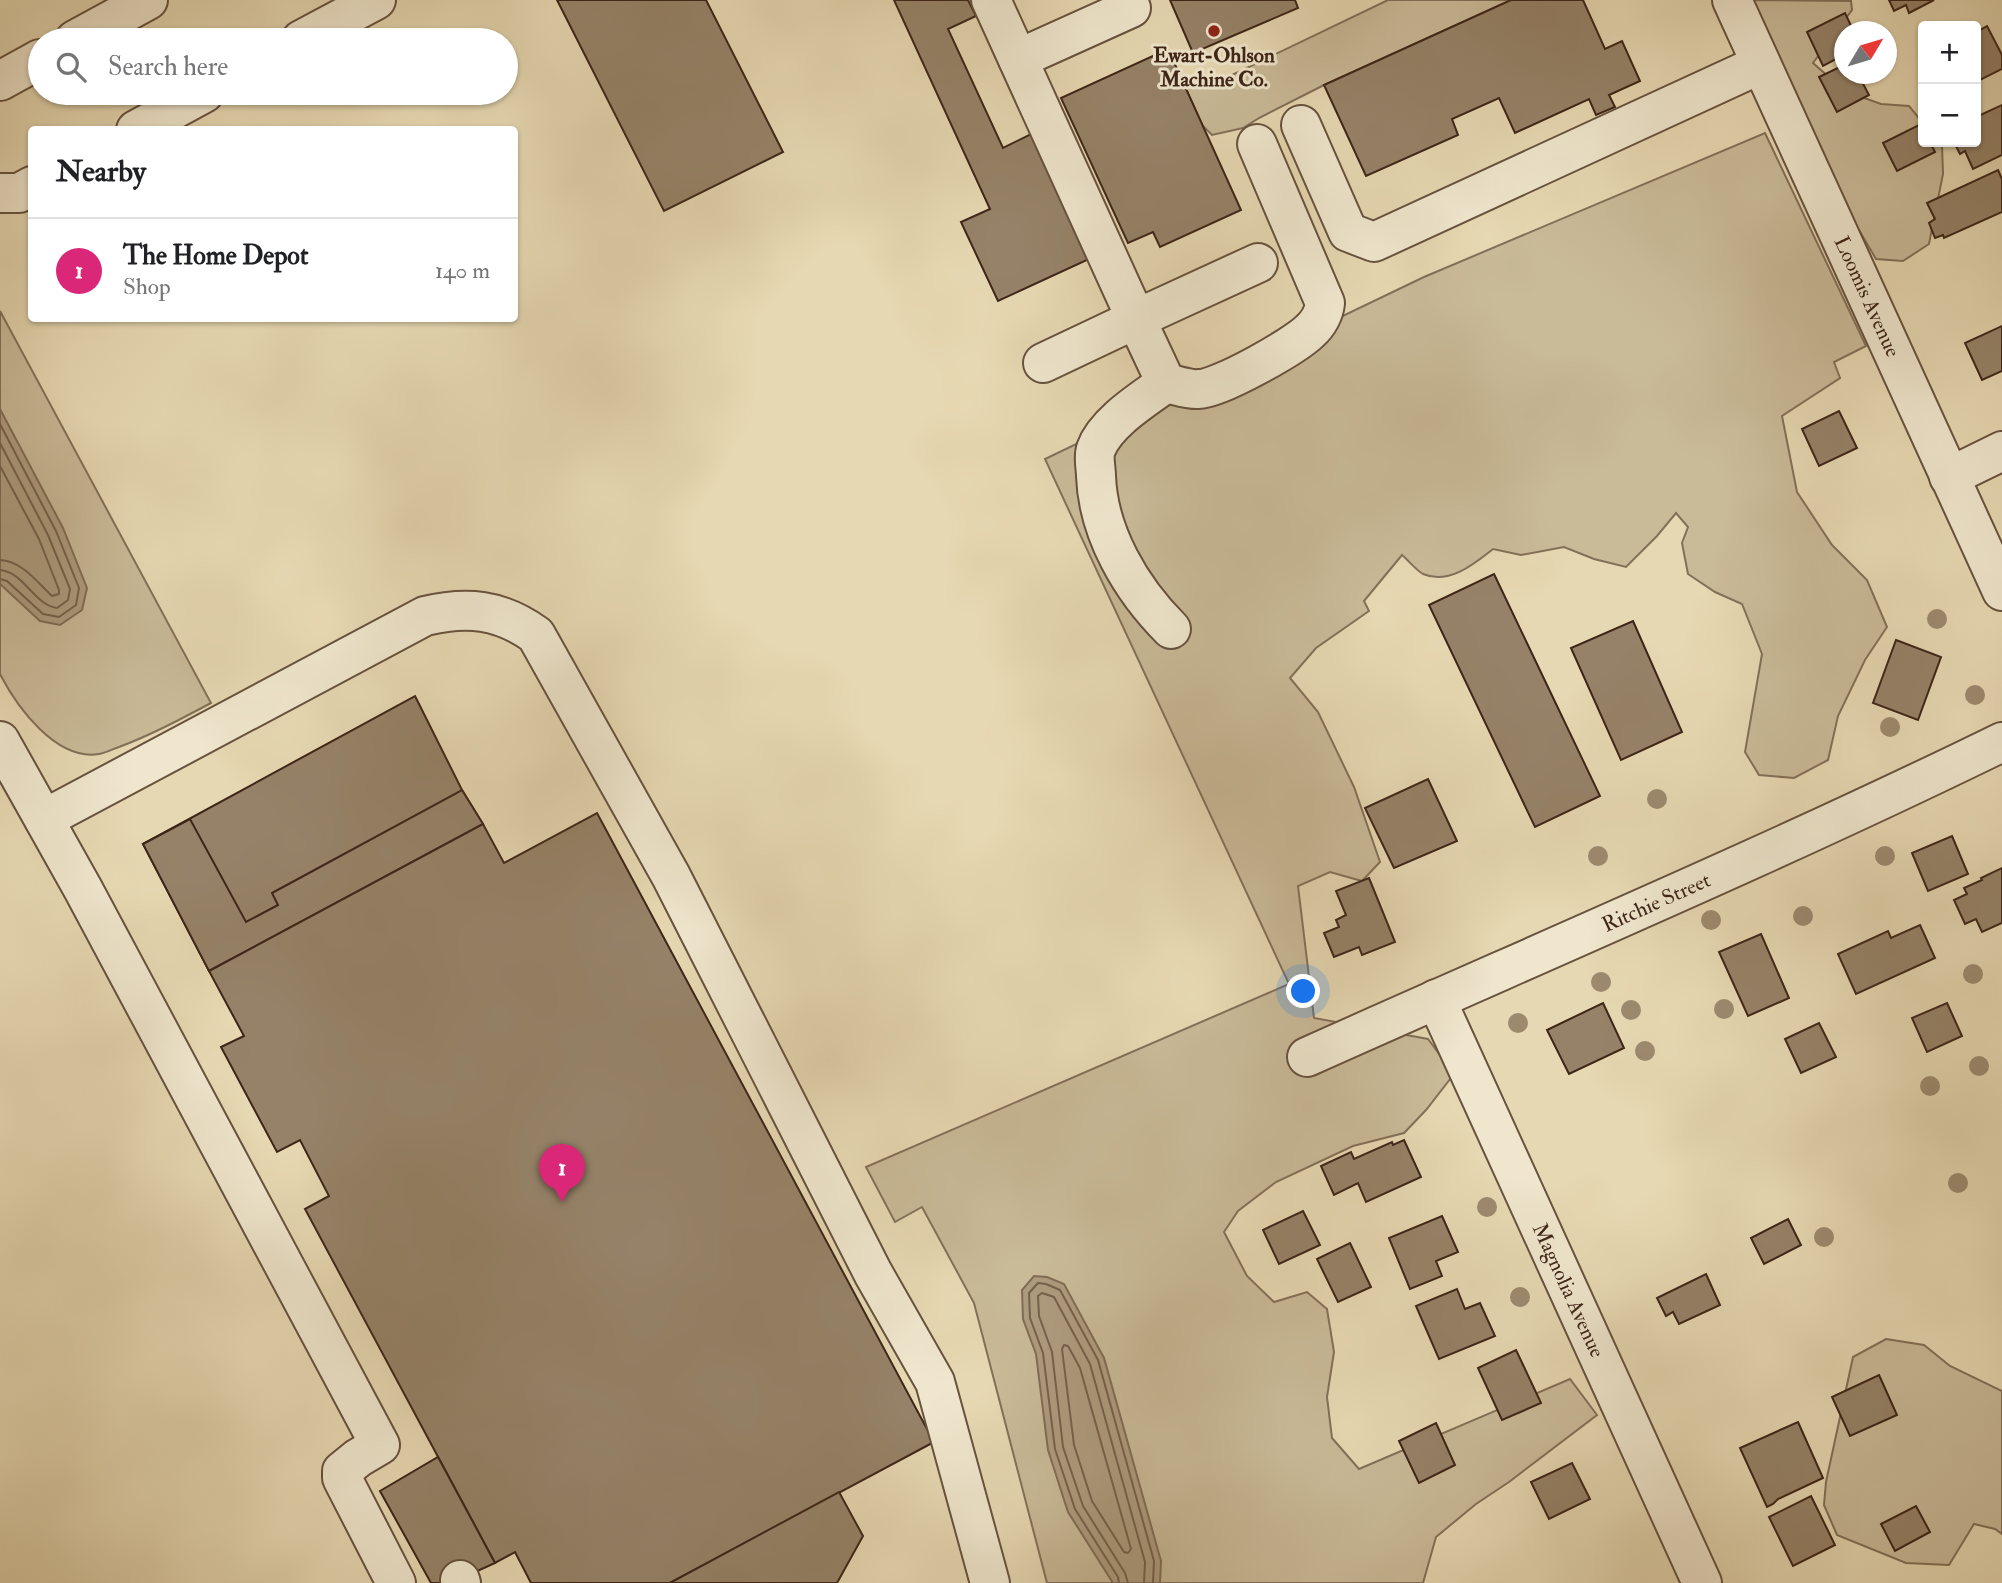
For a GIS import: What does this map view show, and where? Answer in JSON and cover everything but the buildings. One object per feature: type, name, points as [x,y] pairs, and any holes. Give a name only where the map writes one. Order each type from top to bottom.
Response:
[{"type":"street","points":[[97,28],[148,0]]},
{"type":"street","points":[[324,28],[376,0]]},
{"type":"street","points":[[991,0],[1166,383]]},
{"type":"street","name":"Loomis Avenue","points":[[1732,0],[2002,591]]},
{"type":"street","points":[[1018,59],[1131,8]]},
{"type":"street","points":[[1301,125],[1348,232],[1374,242],[1761,64]]},
{"type":"street","points":[[0,81],[28,66]]},
{"type":"street","points":[[143,126],[182,105]]},
{"type":"street","points":[[1171,629],[1130,577],[1107,534],[1097,492],[1095,451],[1108,430],[1166,383],[1200,390],[1221,382],[1293,344],[1312,330],[1324,312],[1325,303],[1257,144]]},
{"type":"street","points":[[0,193],[19,193],[28,188]]},
{"type":"street","points":[[1043,363],[1258,263]]},
{"type":"street","points":[[1949,477],[2002,451]]},
{"type":"street","points":[[44,819],[425,616],[449,611],[478,611],[502,616],[536,635],[671,876],[873,1272],[936,1382],[990,1583]]},
{"type":"street","points":[[0,741],[83,889],[380,1445],[342,1471],[342,1478],[396,1583]]},
{"type":"street","name":"Ritchie Street","points":[[1307,1057],[1570,942],[2002,743]]},
{"type":"street","name":"Magnolia Avenue","points":[[1436,999],[1702,1583]]},
{"type":"shaded area","points":[[1388,0],[1511,0],[1324,85],[1243,128],[1212,135],[1202,125],[1185,87],[1191,77],[1230,76]]},
{"type":"shaded area","points":[[1745,0],[1851,1],[1852,10],[1844,21],[1834,21],[1834,34],[1813,63],[1845,91],[1881,104],[1909,106],[1918,117],[1918,147],[1942,147],[1943,174],[1929,244],[1903,261],[1876,259],[1826,181]]},
{"type":"shaded area","points":[[1765,133],[1866,346],[1834,362],[1840,378],[1782,416],[1797,492],[1832,545],[1867,580],[1887,627],[1865,660],[1838,716],[1828,760],[1794,778],[1759,775],[1745,752],[1762,654],[1742,604],[1715,592],[1688,574],[1682,543],[1688,527],[1676,513],[1626,567],[1594,559],[1564,547],[1521,555],[1493,549],[1461,571],[1433,577],[1420,572],[1402,555],[1364,601],[1369,611],[1316,648],[1290,678],[1318,712],[1354,787],[1380,862],[1362,881],[1330,872],[1298,886],[1314,1018],[1428,1039],[1454,1074],[1404,1133],[1353,1146],[1276,1182],[1238,1211],[1224,1232],[1247,1276],[1274,1302],[1307,1292],[1327,1309],[1334,1352],[1327,1397],[1332,1438],[1359,1469],[1570,1379],[1597,1415],[1476,1504],[1436,1537],[1423,1583],[1047,1583],[974,1303],[922,1207],[895,1222],[866,1167],[1289,984],[1045,459],[1424,277]]},
{"type":"shaded area","points":[[0,311],[211,703],[154,732],[101,753],[83,754],[53,740],[27,716],[0,674]]},
{"type":"shaded area","points":[[1886,1339],[1924,1345],[1950,1366],[2002,1391],[2002,1534],[1995,1529],[1974,1524],[1949,1565],[1906,1563],[1837,1535],[1824,1505],[1826,1482],[1853,1357]]},
{"type":"water","points":[[0,409],[63,528],[87,588],[82,610],[60,625],[40,621],[0,584]]},
{"type":"water","points":[[1034,1276],[1047,1277],[1064,1284],[1104,1358],[1161,1561],[1160,1583],[1113,1583],[1068,1512],[1048,1450],[1036,1354],[1023,1319],[1022,1290]]},
{"type":"place","name":"Ewart-Ohlson Machine Co.","points":[[1214,31]]},
{"type":"place","name":"The Home Depot","points":[[562,1202]]}]
